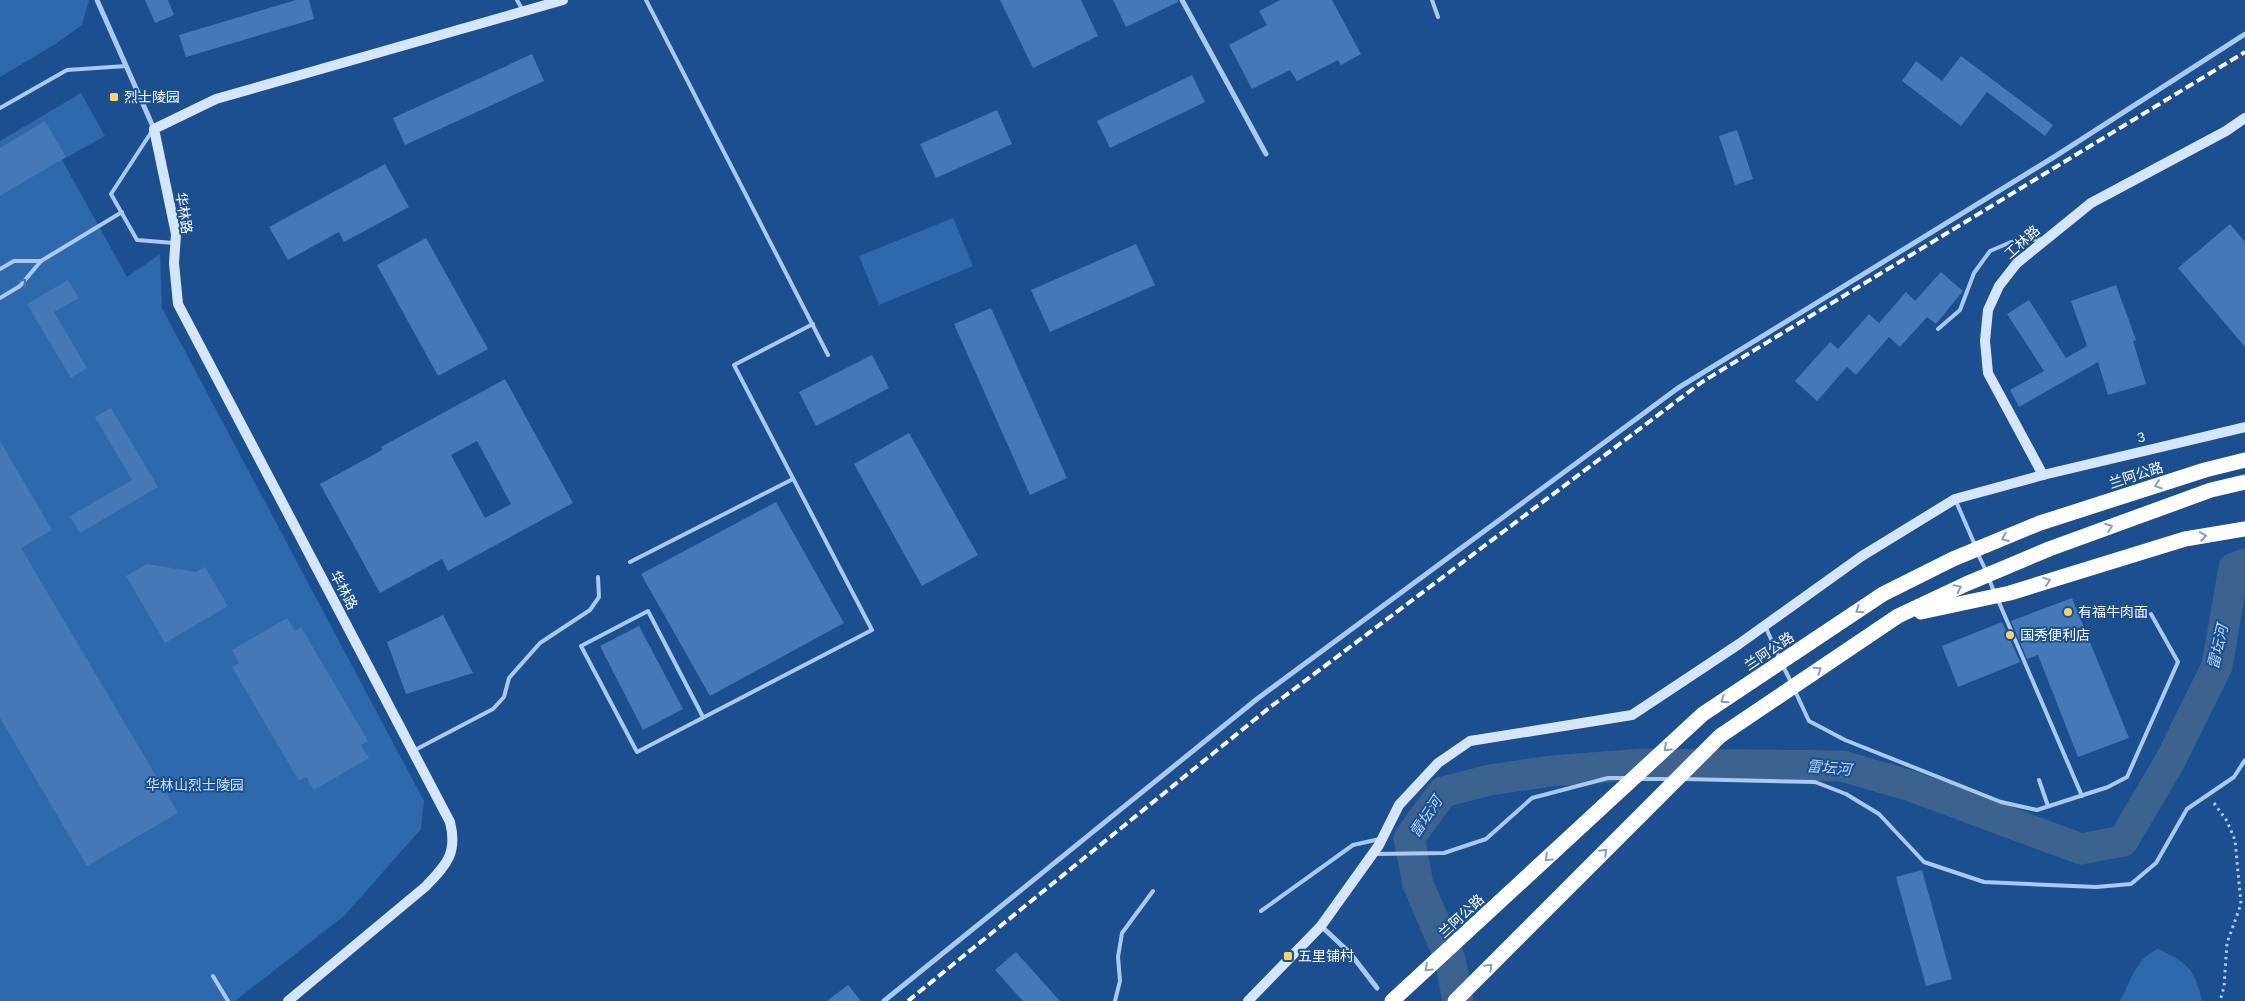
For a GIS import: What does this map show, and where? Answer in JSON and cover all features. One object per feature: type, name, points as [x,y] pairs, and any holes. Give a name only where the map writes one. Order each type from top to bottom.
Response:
[{"type":"highway","points":[[2205,470],[2245,453]]},
{"type":"highway","name":"兰阿公路","points":[[1392,1001],[1703,714],[1882,594],[1953,559],[2040,523],[2205,470],[2245,460]]},
{"type":"highway","points":[[1455,1001],[1720,736],[1898,616],[1966,584],[2049,549],[2211,490],[2245,482]]},
{"type":"highway","points":[[1898,616],[2010,593],[2185,539],[2245,529]]},
{"type":"street","name":"华林路","points":[[97,0],[154,129],[176,234],[176,287],[178,304],[450,822],[454,838],[452,853],[445,866],[425,887],[288,1001]]},
{"type":"street","points":[[154,129],[216,99],[562,0]]},
{"type":"street","points":[[1182,0],[1266,154]]},
{"type":"street","points":[[884,1001],[1256,699],[1678,388],[2045,162],[2245,34]]},
{"type":"street","name":"工林路","points":[[2043,475],[1988,373],[1985,341],[1988,310],[1999,286],[2017,263],[2044,239],[2091,203],[2226,131],[2245,118]]},
{"type":"street","name":"3","points":[[1248,1001],[1321,926],[1372,854],[1399,805],[1438,764],[1470,741],[1632,715],[1765,626],[1862,556],[1955,499],[2043,475],[2245,427]]},
{"type":"street","points":[[1321,926],[1350,952],[1377,988]]},
{"type":"lane","points":[[517,0],[523,12]]},
{"type":"lane","points":[[646,0],[828,355]]},
{"type":"lane","points":[[1432,0],[1438,17]]},
{"type":"lane","points":[[0,108],[67,70],[126,66]]},
{"type":"lane","points":[[154,129],[111,194],[137,240],[175,243]]},
{"type":"lane","points":[[0,298],[20,286],[41,261],[122,212]]},
{"type":"lane","points":[[1938,329],[1960,310],[1974,273],[1990,250],[2011,242],[2044,239]]},
{"type":"lane","points":[[0,269],[14,261],[41,261]]},
{"type":"lane","points":[[703,717],[648,612],[581,646],[636,752],[872,630],[734,365],[813,324]]},
{"type":"lane","points":[[630,562],[793,479]]},
{"type":"lane","points":[[1955,499],[2082,796]]},
{"type":"lane","points":[[413,751],[493,709],[504,697],[509,678],[540,643],[590,610],[599,597],[598,577]]},
{"type":"lane","points":[[1765,626],[1809,721],[1845,740],[2001,802],[2037,810],[2108,787],[2127,777],[2178,662],[2151,614]]},
{"type":"lane","points":[[1372,854],[1444,854],[1486,839],[1532,798],[1608,778],[1815,782],[1846,794],[1879,814],[1924,862],[1984,882],[2105,886],[2131,884],[2156,863],[2187,809],[2234,777],[2245,760]]},
{"type":"lane","points":[[2039,780],[2048,806]]},
{"type":"lane","points":[[1261,911],[1353,845],[1382,838]]},
{"type":"lane","points":[[1115,1001],[1120,981],[1118,957],[1122,933],[1153,891]]},
{"type":"lane","points":[[213,976],[228,1001]]},
{"type":"path","points":[[2209,794],[2227,821],[2235,840],[2241,904],[2227,943],[2224,987],[2220,1001]]},
{"type":"green space","points":[[0,0],[89,0],[82,25],[57,43],[0,77]]},
{"type":"green space","name":"华林山烈士陵园","points":[[81,93],[105,136],[62,160],[127,277],[160,254],[162,308],[424,801],[421,829],[344,916],[235,1001],[0,1001],[0,141]]},
{"type":"green space","points":[[953,218],[973,266],[879,305],[859,256]]},
{"type":"green space","points":[[2158,949],[2176,958],[2188,968],[2196,980],[2202,1001],[2120,1001],[2139,964]]},
{"type":"building","points":[[145,0],[168,0],[174,15],[155,23]]},
{"type":"building","points":[[296,0],[309,0],[314,19],[186,57],[179,35]]},
{"type":"building","points":[[1000,0],[1081,0],[1098,36],[1033,68]]},
{"type":"building","points":[[1113,0],[1178,0],[1178,2],[1126,27]]},
{"type":"building","points":[[1280,0],[1332,0],[1361,54],[1341,65],[1338,60],[1297,81],[1290,70],[1252,89],[1229,45],[1267,25],[1259,11]]},
{"type":"building","points":[[532,54],[544,81],[405,145],[393,118]]},
{"type":"building","points":[[1961,56],[2053,125],[2045,136],[1987,92],[1961,126],[1902,81],[1916,61],[1942,81]]},
{"type":"building","points":[[1192,75],[1205,102],[1110,148],[1097,121]]},
{"type":"building","points":[[997,110],[1012,144],[936,178],[920,144]]},
{"type":"building","points":[[45,121],[66,157],[0,196],[0,148]]},
{"type":"building","points":[[1737,130],[1753,179],[1735,185],[1719,136]]},
{"type":"building","points":[[385,164],[409,207],[344,242],[339,232],[288,260],[269,227]]},
{"type":"building","points":[[2230,224],[2245,242],[2245,347],[2178,268]]},
{"type":"building","points":[[426,238],[488,349],[438,376],[377,265]]},
{"type":"building","points":[[1136,244],[1155,285],[1050,332],[1031,290]]},
{"type":"building","points":[[1941,272],[1963,291],[1936,324],[1927,317],[1900,347],[1889,337],[1856,375],[1847,367],[1817,401],[1795,381],[1830,342],[1838,349],[1869,314],[1879,323],[1906,292],[1915,301]]},
{"type":"building","points":[[68,280],[79,298],[54,312],[87,368],[71,378],[27,304]]},
{"type":"building","points":[[2116,285],[2136,340],[2133,341],[2146,384],[2108,395],[2098,362],[2019,407],[2010,390],[2044,371],[2007,314],[2029,300],[2066,358],[2087,346],[2071,301]]},
{"type":"building","points":[[991,308],[1067,478],[1030,495],[954,324]]},
{"type":"building","points":[[872,355],[889,388],[816,426],[799,392]]},
{"type":"building","points":[[505,379],[573,503],[448,571],[442,559],[380,593],[320,484],[382,450],[381,447]],"holes":[[[477,441],[511,504],[485,518],[451,455]]]},
{"type":"building","points":[[111,408],[158,487],[80,533],[70,516],[132,480],[95,417]]},
{"type":"building","points":[[909,433],[978,555],[922,586],[854,464]]},
{"type":"building","points":[[0,441],[52,530],[21,548],[178,813],[87,866],[0,718]]},
{"type":"building","points":[[776,502],[844,623],[710,696],[641,574]]},
{"type":"building","points":[[147,564],[196,572],[205,567],[228,606],[165,643],[126,576]]},
{"type":"building","points":[[2072,598],[2129,738],[2078,757],[2038,655],[2027,659],[2011,621]]},
{"type":"building","points":[[443,615],[473,673],[406,694],[387,642]]},
{"type":"building","points":[[287,618],[295,631],[301,627],[368,741],[361,745],[369,758],[314,790],[306,777],[299,781],[232,667],[239,663],[232,650]]},
{"type":"building","points":[[2002,622],[2020,662],[1958,687],[1942,646]]},
{"type":"building","points":[[639,626],[683,709],[643,730],[600,646]]},
{"type":"building","points":[[1922,870],[1952,979],[1926,986],[1896,877]]},
{"type":"building","points":[[1016,952],[1060,1001],[1023,1001],[995,970]]},
{"type":"building","points":[[848,985],[861,1001],[827,1001]]},
{"type":"waterway","name":"雷坛河","points":[[1458,1001],[1450,959],[1418,884],[1409,838],[1443,792],[1490,780],[1551,771],[1644,764],[1842,766],[1908,785],[2081,849],[2123,841],[2170,761],[2217,666],[2234,568],[2245,564]]},
{"type":"railway","points":[[908,1001],[1269,708],[1702,382],[2245,52]]},
{"type":"place","name":"烈士陵园","points":[[114,97]]},
{"type":"place","name":"有福牛肉面","points":[[2068,612]]},
{"type":"place","name":"国秀便利店","points":[[2010,635]]},
{"type":"place","name":"五里铺村","points":[[1288,956]]}]
